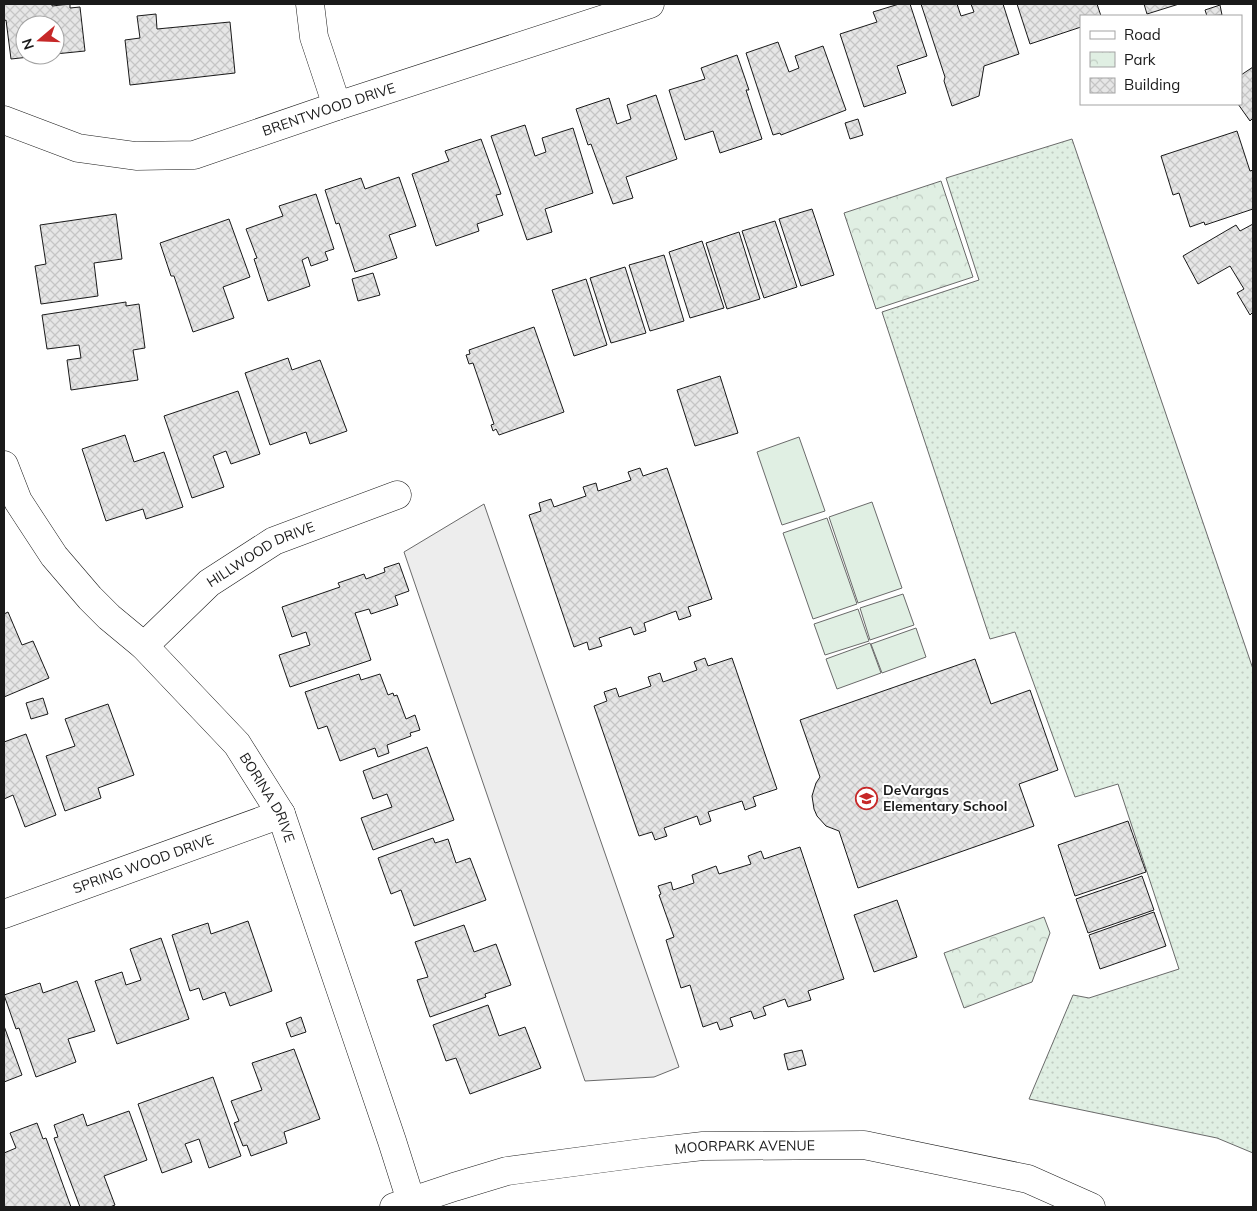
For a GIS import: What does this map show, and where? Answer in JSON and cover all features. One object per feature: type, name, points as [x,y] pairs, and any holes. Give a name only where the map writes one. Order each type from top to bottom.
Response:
[{"type":"street","points":[[310,4],[314,37],[337,106]]},
{"type":"street","name":"BRENTWOOD DRIVE","points":[[4,120],[78,148],[136,156],[194,155],[337,106],[650,4]]},
{"type":"street","name":"BORINA DRIVE","points":[[4,465],[18,500],[54,556],[90,598],[109,617],[144,646],[237,744],[281,814],[392,1141],[403,1204]]},
{"type":"street","name":"HILLWOOD DRIVE","points":[[144,646],[209,583],[274,541],[397,495]]},
{"type":"street","name":"SPRING WOOD DRIVE","points":[[4,914],[281,814]]},
{"type":"street","name":"MOORPARK AVENUE","points":[[403,1204],[507,1171],[642,1153],[704,1146],[864,1146],[1028,1179],[1091,1207]]},
{"type":"green space","points":[[1072,139],[1253,669],[1253,1153],[1217,1138],[1029,1099],[1073,995],[1089,998],[1179,969],[1118,784],[1075,797],[1015,632],[990,639],[882,312],[979,280],[946,178]]},
{"type":"green space","points":[[941,181],[973,277],[876,309],[844,213]]},
{"type":"green space","points":[[799,437],[825,511],[782,525],[757,452]]},
{"type":"green space","points":[[872,502],[902,588],[858,603],[829,517]]},
{"type":"green space","points":[[827,518],[857,604],[813,619],[783,533]]},
{"type":"green space","points":[[903,594],[914,625],[870,640],[860,608]]},
{"type":"green space","points":[[858,609],[869,641],[825,655],[814,624]]},
{"type":"green space","points":[[916,628],[926,657],[882,673],[871,644]]},
{"type":"green space","points":[[870,643],[881,673],[837,689],[826,659]]},
{"type":"green space","points":[[1044,917],[1050,933],[1032,982],[964,1008],[944,953]]},
{"type":"shaded area","points":[[484,504],[679,1067],[654,1077],[585,1081],[404,552]]},
{"type":"building","points":[[4,4],[52,4],[52,6],[70,4],[70,8],[80,7],[85,51],[65,53],[65,15],[15,15],[15,59],[11,59],[6,20],[4,21]]},
{"type":"building","points":[[899,4],[910,4],[927,56],[897,66],[906,93],[864,107],[840,34],[877,22],[873,12]]},
{"type":"building","points":[[921,4],[957,4],[961,16],[974,12],[971,4],[1003,4],[1019,54],[984,66],[979,96],[952,106],[944,81],[945,77]]},
{"type":"building","points":[[1017,4],[1097,4],[1101,15],[1080,15],[1080,27],[1030,44]]},
{"type":"building","points":[[1144,4],[1179,4],[1147,14]]},
{"type":"building","points":[[1220,5],[1222,15],[1207,15],[1205,10]]},
{"type":"building","points":[[156,14],[157,29],[230,22],[235,73],[130,85],[125,40],[140,38],[137,16]]},
{"type":"building","points":[[778,42],[789,72],[799,68],[795,56],[823,46],[846,110],[781,135],[780,133],[773,135],[746,53]]},
{"type":"building","points":[[737,55],[749,90],[746,90],[762,139],[720,153],[713,131],[685,140],[669,90],[705,79],[701,68]]},
{"type":"building","points":[[1253,67],[1253,118],[1250,121],[1239,105],[1242,105],[1242,74]]},
{"type":"building","points":[[656,95],[677,159],[626,177],[633,198],[613,204],[591,144],[588,145],[576,109],[609,98],[617,124],[631,119],[627,105]]},
{"type":"building","points":[[858,119],[863,135],[850,139],[845,123]]},
{"type":"building","points":[[525,125],[535,156],[546,152],[542,138],[573,128],[593,193],[545,209],[552,232],[527,240],[491,136]]},
{"type":"building","points":[[1237,131],[1250,171],[1253,170],[1253,209],[1205,225],[1204,222],[1190,227],[1179,193],[1173,195],[1161,156]]},
{"type":"building","points":[[481,139],[501,194],[496,195],[503,215],[477,224],[479,231],[436,246],[412,174],[449,161],[445,151]]},
{"type":"building","points":[[399,177],[416,226],[389,235],[397,258],[355,272],[339,223],[336,224],[325,190],[361,178],[365,189]]},
{"type":"building","points":[[316,194],[334,249],[325,252],[328,260],[311,266],[308,257],[302,260],[310,286],[268,301],[254,259],[257,258],[246,229],[283,216],[279,206]]},
{"type":"building","points":[[812,209],[834,275],[801,286],[779,219]]},
{"type":"building","points":[[116,214],[122,259],[94,263],[98,296],[41,304],[35,266],[46,264],[40,225]]},
{"type":"building","points":[[229,219],[250,277],[223,287],[234,318],[193,332],[174,276],[171,276],[160,243]]},
{"type":"building","points":[[775,221],[797,287],[764,298],[742,231]]},
{"type":"building","points":[[1253,224],[1253,312],[1250,315],[1237,293],[1244,289],[1230,266],[1198,284],[1183,256],[1236,225],[1240,231]]},
{"type":"building","points":[[739,232],[760,299],[727,309],[706,243]]},
{"type":"building","points":[[702,241],[724,308],[690,318],[669,252]]},
{"type":"building","points":[[664,255],[684,321],[650,331],[629,265]]},
{"type":"building","points":[[625,267],[646,333],[611,343],[590,278]]},
{"type":"building","points":[[373,273],[380,295],[358,301],[352,279]]},
{"type":"building","points":[[586,279],[607,345],[574,356],[552,290]]},
{"type":"building","points":[[126,302],[126,306],[139,304],[145,348],[133,350],[138,380],[71,390],[67,360],[81,358],[79,345],[47,349],[42,315]]},
{"type":"building","points":[[534,327],[564,412],[499,435],[496,429],[493,431],[491,425],[494,424],[473,363],[469,364],[466,355],[470,354],[469,350]]},
{"type":"building","points":[[288,358],[292,370],[320,360],[347,431],[310,444],[306,432],[270,445],[245,373]]},
{"type":"building","points":[[720,376],[738,433],[695,446],[677,390]]},
{"type":"building","points":[[238,391],[260,454],[231,464],[226,451],[213,456],[224,487],[192,498],[164,416]]},
{"type":"building","points":[[125,435],[134,462],[164,452],[183,507],[146,519],[143,509],[106,521],[82,449]]},
{"type":"building","points":[[640,468],[643,476],[667,468],[712,599],[688,607],[691,616],[679,620],[676,611],[644,623],[646,631],[634,635],[631,627],[599,638],[602,646],[589,650],[587,642],[574,647],[529,515],[541,511],[539,503],[551,499],[554,507],[586,496],[583,487],[596,483],[598,491],[631,480],[628,472]]},
{"type":"building","points":[[399,563],[409,591],[395,596],[398,605],[371,614],[369,609],[355,613],[371,660],[290,687],[279,655],[310,645],[306,632],[292,637],[282,607],[340,587],[338,583],[364,574],[366,579],[385,572],[384,568]]},
{"type":"building","points":[[8,612],[22,645],[33,641],[49,678],[4,697],[4,614]]},
{"type":"building","points":[[705,658],[708,666],[732,658],[777,789],[753,797],[756,806],[745,810],[742,801],[708,812],[711,821],[700,825],[697,816],[664,828],[667,836],[655,840],[652,832],[639,836],[594,706],[607,701],[604,692],[616,688],[619,697],[651,686],[648,677],[660,673],[663,682],[697,670],[694,662]]},
{"type":"building","points":[[975,659],[991,704],[1030,690],[1058,770],[1019,784],[1034,826],[858,888],[839,831],[826,826],[817,816],[814,809],[812,796],[820,777],[800,720]]},
{"type":"building","points":[[359,674],[361,680],[380,674],[388,695],[393,693],[394,696],[397,695],[406,719],[415,715],[420,730],[410,733],[411,736],[387,745],[389,753],[378,757],[375,748],[340,761],[327,726],[318,729],[305,692]]},
{"type":"building","points":[[43,698],[48,714],[31,719],[26,703]]},
{"type":"building","points":[[108,704],[134,775],[98,788],[101,798],[65,811],[46,756],[75,746],[65,719]]},
{"type":"building","points":[[26,734],[56,815],[25,827],[13,795],[4,799],[4,742]]},
{"type":"building","points":[[427,747],[454,820],[373,850],[361,818],[392,807],[387,794],[373,799],[363,771]]},
{"type":"building","points":[[1128,821],[1146,872],[1075,896],[1058,845]]},
{"type":"building","points":[[433,838],[435,843],[448,839],[456,863],[470,858],[486,900],[414,926],[401,890],[391,894],[378,858]]},
{"type":"building","points":[[800,847],[844,979],[808,991],[811,1000],[788,1007],[785,999],[763,1007],[766,1015],[754,1019],[751,1011],[730,1018],[733,1026],[720,1030],[717,1022],[703,1027],[690,985],[681,988],[666,940],[674,937],[659,895],[661,894],[658,886],[671,882],[673,890],[694,883],[692,875],[716,866],[719,874],[751,864],[748,856],[761,851],[764,859]]},
{"type":"building","points":[[1142,876],[1154,910],[1088,933],[1076,899]]},
{"type":"building","points":[[897,900],[917,957],[874,972],[854,915]]},
{"type":"building","points":[[1154,912],[1166,946],[1100,969],[1089,935]]},
{"type":"building","points":[[248,921],[272,991],[230,1006],[225,992],[203,1000],[199,988],[190,991],[172,935],[208,923],[211,934]]},
{"type":"building","points":[[464,925],[474,952],[496,944],[511,985],[485,994],[486,997],[430,1017],[417,980],[428,977],[415,942]]},
{"type":"building","points":[[161,938],[189,1019],[117,1044],[95,981],[122,972],[126,985],[141,980],[130,949]]},
{"type":"building","points":[[77,981],[95,1031],[68,1039],[76,1062],[36,1077],[19,1028],[16,1029],[4,995],[40,983],[43,993]]},
{"type":"building","points":[[488,1005],[499,1036],[525,1027],[541,1068],[470,1094],[456,1058],[446,1061],[433,1025]]},
{"type":"building","points":[[301,1017],[306,1032],[291,1037],[286,1023]]},
{"type":"building","points":[[4,1026],[22,1075],[4,1082]]},
{"type":"building","points":[[294,1049],[320,1119],[284,1132],[287,1143],[251,1156],[247,1145],[243,1146],[234,1123],[239,1121],[231,1101],[262,1090],[252,1063]]},
{"type":"building","points":[[802,1050],[806,1065],[788,1070],[784,1054]]},
{"type":"building","points":[[213,1077],[241,1156],[209,1168],[199,1139],[185,1144],[192,1162],[162,1173],[138,1104]]},
{"type":"building","points":[[129,1111],[147,1160],[104,1176],[115,1205],[110,1207],[80,1207],[54,1138],[58,1137],[54,1125],[83,1114],[87,1126]]},
{"type":"building","points":[[37,1123],[43,1139],[46,1138],[71,1207],[4,1207],[4,1153],[16,1148],[10,1133]]},
{"type":"place","name":"DeVargas Elementary School","points":[[867,798]]}]
